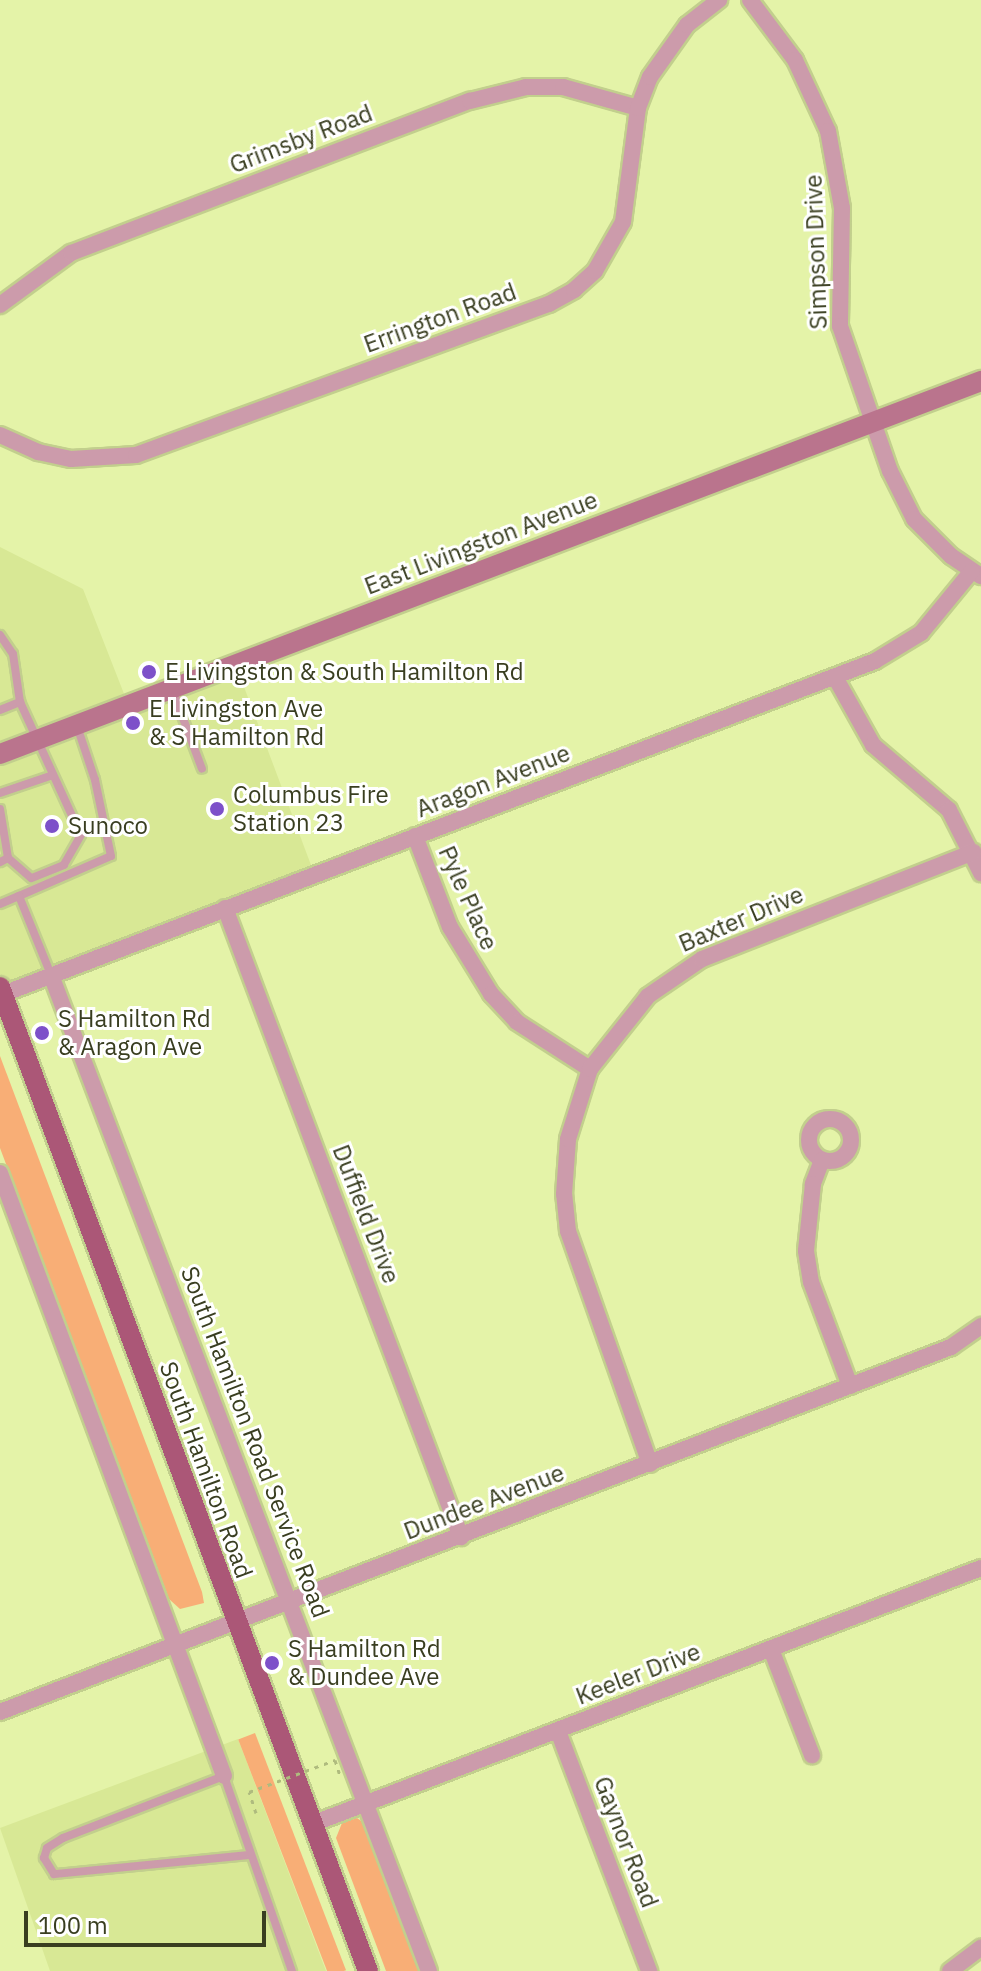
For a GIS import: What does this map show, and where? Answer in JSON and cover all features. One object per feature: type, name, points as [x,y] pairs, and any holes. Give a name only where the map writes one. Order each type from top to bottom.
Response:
[{"type":"main road","name":"East Livingston Avenue","points":[[0,754],[981,381]]},
{"type":"main road","name":"South Hamilton Road","points":[[1,990],[368,1971]]},
{"type":"street","name":"Errington Road","points":[[0,435],[38,452],[71,459],[136,455],[549,304],[595,271],[611,248],[623,222],[638,108],[667,49],[719,0]]},
{"type":"street","name":"Simpson Drive","points":[[750,0],[795,60],[828,131],[842,208],[840,326],[872,424],[914,519],[977,574]]},
{"type":"street","name":"Grimsby Road","points":[[0,305],[71,253],[470,101],[526,87],[563,87],[638,108]]},
{"type":"street","name":"Aragon Avenue","points":[[1,990],[51,975],[875,661],[921,633],[977,574]]},
{"type":"street","points":[[835,677],[873,745],[932,791],[974,852],[981,873]]},
{"type":"street","name":"Pyle Place","points":[[415,836],[450,927],[491,994],[517,1022],[590,1069]]},
{"type":"street","name":"Baxter Drive","points":[[650,1464],[568,1231],[564,1194],[568,1139],[590,1069],[648,996],[702,959],[974,852]]},
{"type":"street","name":"Duffield Drive","points":[[225,908],[461,1537]]},
{"type":"street","name":"South Hamilton Road Service Road","points":[[51,975],[429,1971]]},
{"type":"street","points":[[822,1160],[813,1184],[806,1251],[811,1282],[850,1386]]},
{"type":"street","points":[[0,1173],[224,1776]]},
{"type":"street","name":"Dundee Avenue","points":[[0,1712],[951,1347],[981,1326]]},
{"type":"street","name":"Keeler Drive","points":[[312,1824],[981,1568]]},
{"type":"street","points":[[771,1649],[812,1755]]},
{"type":"street","name":"Gaynor Road","points":[[558,1731],[649,1971]]},
{"type":"street","points":[[950,1971],[981,1948]]},
{"type":"lane","points":[[0,635],[13,654],[20,702],[81,835],[74,853],[64,865],[31,878],[4,860],[0,809]]},
{"type":"lane","points":[[172,689],[202,769]]},
{"type":"lane","points":[[0,710],[20,702]]},
{"type":"lane","points":[[0,904],[111,856],[95,780],[77,725]]},
{"type":"lane","points":[[0,793],[53,775]]},
{"type":"lane","points":[[19,896],[51,975]]},
{"type":"lane","points":[[249,1855],[54,1874],[44,1858],[47,1848],[63,1838],[224,1776],[249,1855],[292,1971]]},
{"type":"path","points":[[256,1813],[249,1792],[335,1760],[340,1775]]},
{"type":"shaded area","points":[[0,547],[83,589],[128,704],[235,663],[314,873],[5,993],[0,980]]},
{"type":"shaded area","points":[[0,1056],[204,1603],[180,1609],[169,1599],[0,1148]]},
{"type":"shaded area","points":[[255,1733],[346,1970],[327,1971],[238,1739]]},
{"type":"shaded area","points":[[238,1739],[326,1971],[50,1971],[0,1828]]},
{"type":"shaded area","points":[[357,1818],[364,1823],[420,1971],[386,1971],[336,1838],[342,1823]]},
{"type":"place","name":"E Livingston & South Hamilton Rd","points":[[149,672]]},
{"type":"place","name":"E Livingston Ave & S Hamilton Rd","points":[[133,723]]},
{"type":"place","name":"Columbus Fire Station 23","points":[[217,809]]},
{"type":"place","name":"Sunoco","points":[[52,826]]},
{"type":"place","name":"S Hamilton Rd & Aragon Ave","points":[[42,1033]]},
{"type":"place","name":"S Hamilton Rd & Dundee Ave","points":[[272,1663]]}]
